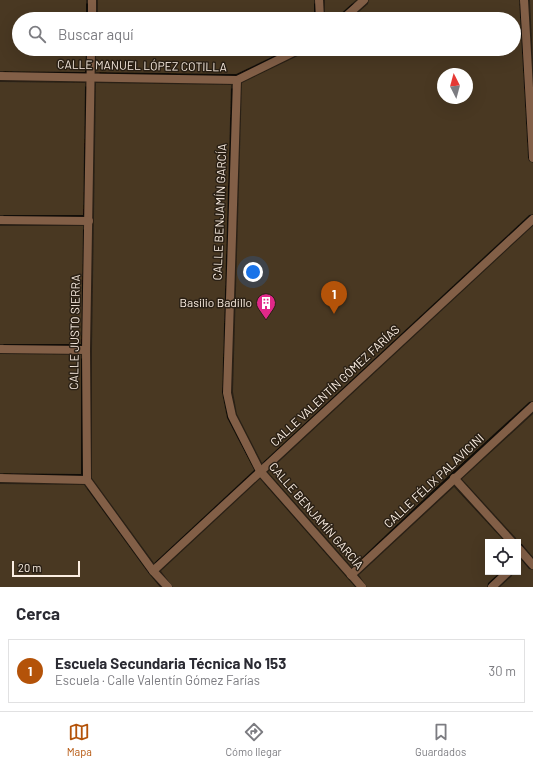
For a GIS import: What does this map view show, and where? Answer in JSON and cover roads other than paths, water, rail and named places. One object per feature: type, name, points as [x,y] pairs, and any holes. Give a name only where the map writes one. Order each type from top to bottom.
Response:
[{"type":"street","points":[[92,0],[92,12]]},
{"type":"street","points":[[319,0],[320,12]]},
{"type":"street","points":[[351,12],[364,0]]},
{"type":"street","points":[[524,0],[533,158]]},
{"type":"street","name":"CALLE JUSTO SIERRA","points":[[87,480],[86,350],[91,56]]},
{"type":"street","name":"CALLE MANUEL LÓPEZ COTILLA","points":[[0,76],[237,80],[286,56]]},
{"type":"street","name":"CALLE BENJAMÍN GARCÍA","points":[[237,80],[227,393],[232,416],[260,471],[362,587]]},
{"type":"street","name":"CALLE VALENTÍN GÓMEZ FARÍAS","points":[[153,571],[533,219]]},
{"type":"street","points":[[0,220],[89,221]]},
{"type":"street","points":[[0,348],[86,350]]},
{"type":"street","name":"CALLE FÉLIX PALAVICINI","points":[[350,575],[533,406]]},
{"type":"street","points":[[0,478],[87,480],[153,571],[168,587]]},
{"type":"street","points":[[454,478],[509,539]]},
{"type":"street","points":[[521,552],[533,565]]},
{"type":"street","points":[[521,559],[524,556]]},
{"type":"street","points":[[492,587],[505,575]]},
{"type":"place","name":"Escuela Secundaria Técnica No 153","points":[[334,314]]},
{"type":"place","name":"Basilio Badillo","points":[[266,320]]}]
